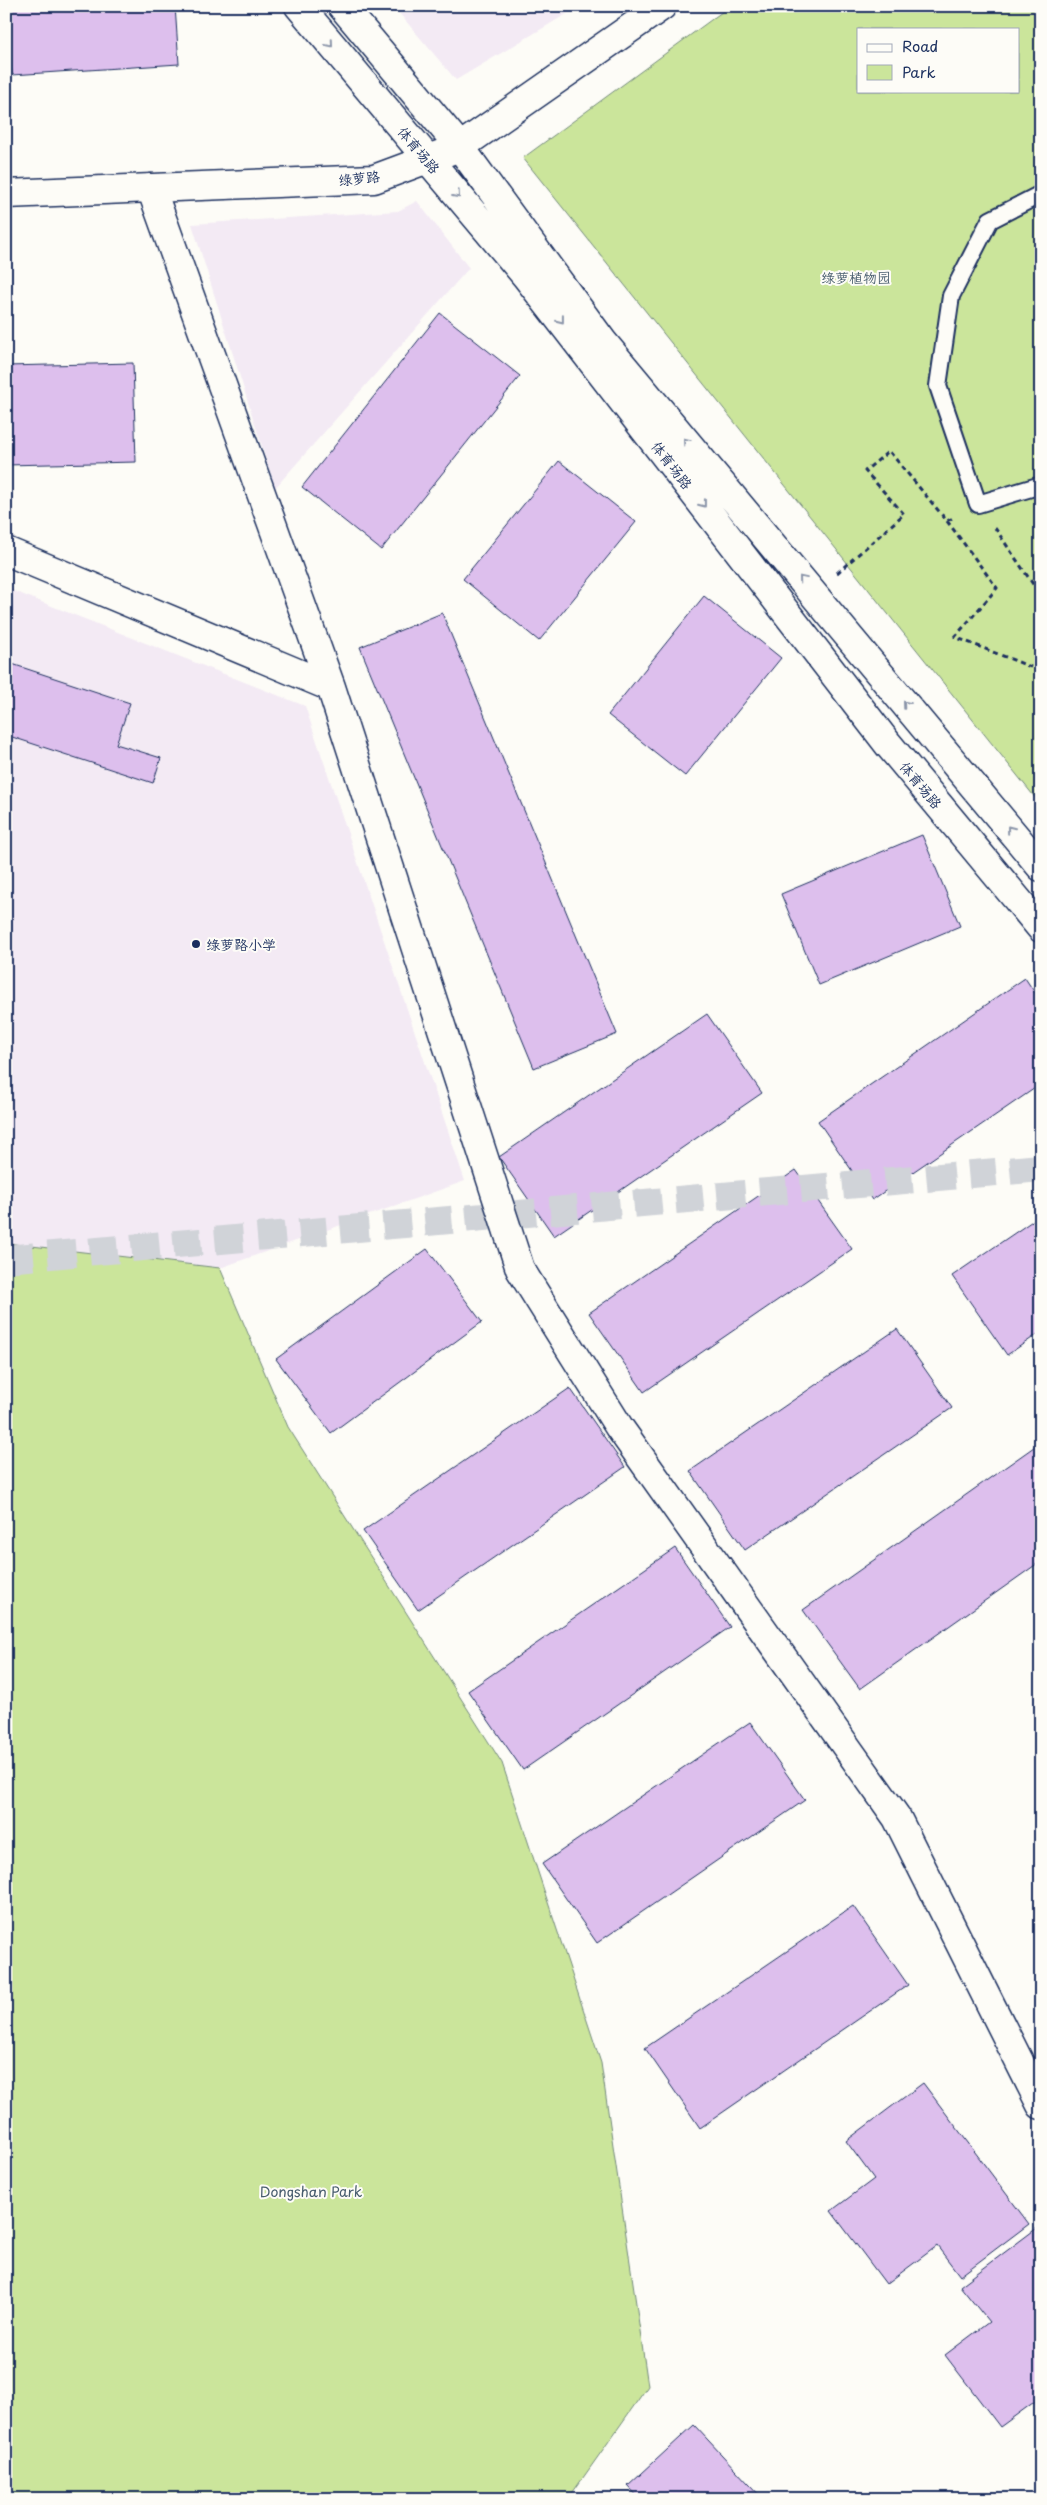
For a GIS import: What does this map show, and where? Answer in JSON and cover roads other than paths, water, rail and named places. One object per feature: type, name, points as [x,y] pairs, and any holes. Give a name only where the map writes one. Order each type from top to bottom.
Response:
[{"type":"street","name":"体育场路","points":[[299,6],[526,276],[888,744],[1041,928]]},
{"type":"street","name":"体育场路","points":[[342,6],[460,147],[603,342],[1041,867]]},
{"type":"street","name":"绿萝路","points":[[6,194],[374,179],[460,147],[662,6]]},
{"type":"street","points":[[152,188],[331,687],[520,1269],[619,1427],[897,1818],[1041,2105]]},
{"type":"street","points":[[6,551],[331,687]]},
{"type":"lane","points":[[1041,194],[990,220],[951,296],[938,386],[978,504],[1041,485]]},
{"type":"tunnel","points":[[6,1259],[1041,1168]]},
{"type":"place","name":"绿萝路小学","points":[[196,944]]},
{"type":"park label","name":"绿萝植物园","points":[[856,277]]},
{"type":"park label","name":"Dongshan Park","points":[[311,2191]]}]
